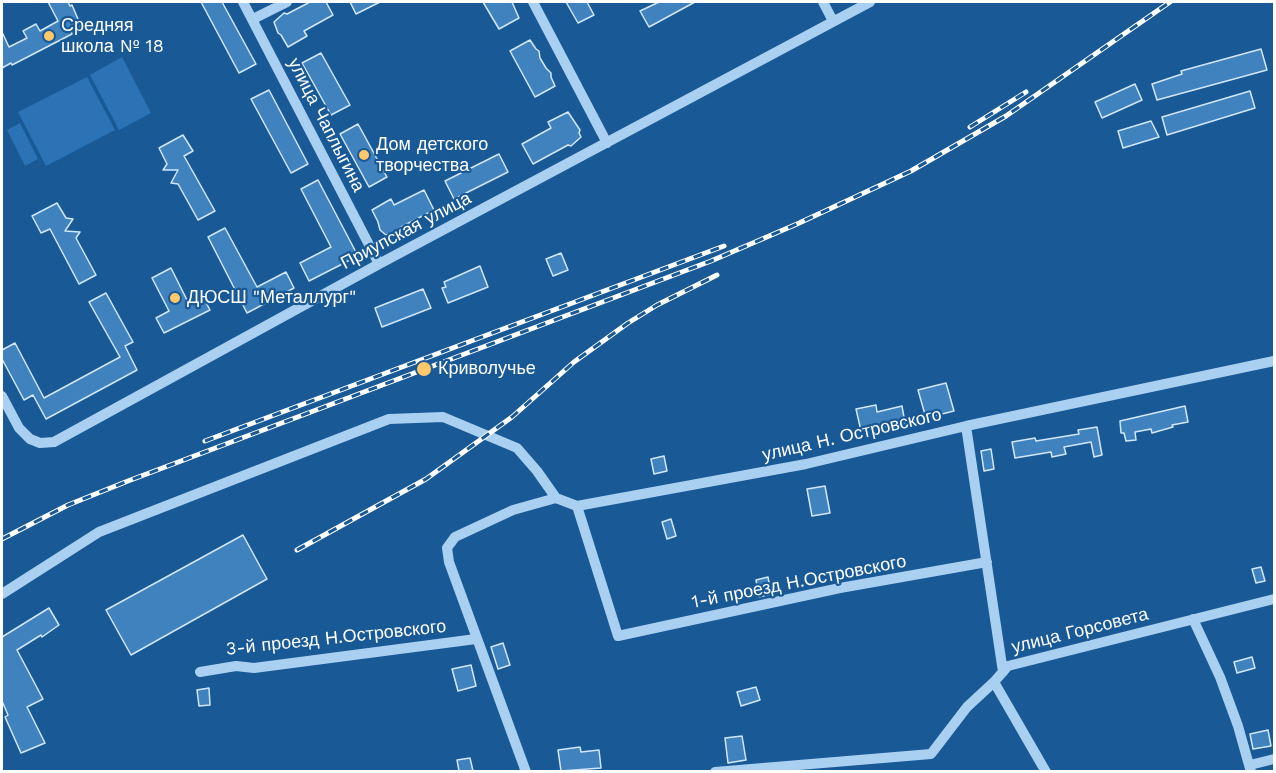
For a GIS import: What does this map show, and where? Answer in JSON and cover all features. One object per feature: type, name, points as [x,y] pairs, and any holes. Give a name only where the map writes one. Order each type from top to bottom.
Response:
[{"type":"street","name":"улица Чаплыгина","points":[[243,2],[379,264]]},
{"type":"street","points":[[253,19],[287,2]]},
{"type":"street","points":[[533,2],[607,143]]},
{"type":"street","points":[[823,2],[833,21]]},
{"type":"street","name":"Приупская улица","points":[[2,396],[19,428],[30,439],[40,443],[54,442],[379,264],[870,2]]},
{"type":"street","name":"улица Н. Островского","points":[[577,506],[806,464],[966,426],[1275,361]]},
{"type":"street","points":[[2,594],[99,532],[389,419],[443,417],[517,448],[556,498],[577,506]]},
{"type":"street","points":[[966,426],[1003,672]]},
{"type":"street","points":[[526,771],[448,562],[447,548],[454,537],[504,514],[556,498]]},
{"type":"street","name":"1-й проезд Н.Островского","points":[[577,506],[618,636],[840,588],[987,562]]},
{"type":"street","name":"улица Горсовета","points":[[715,771],[932,754],[967,707],[1008,666],[1275,599]]},
{"type":"street","points":[[1193,619],[1220,677],[1250,768],[1275,759]]},
{"type":"street","name":"3-й проезд Н.Островского","points":[[200,672],[236,666],[254,668],[477,639]]},
{"type":"street","points":[[994,682],[1046,771]]},
{"type":"shaded area","points":[[122,57],[151,113],[119,130],[90,75]]},
{"type":"shaded area","points":[[87,77],[115,130],[46,166],[18,112]]},
{"type":"shaded area","points":[[20,123],[38,159],[25,166],[7,130]]},
{"type":"building","name":"Средняя школа № 18","points":[[48,2],[68,2],[70,6],[72,5],[81,26],[71,31],[72,34],[2,68],[2,32],[9,47],[27,38],[23,31],[36,24],[40,31],[58,21]]},
{"type":"building","points":[[201,2],[222,2],[256,64],[239,73]]},
{"type":"building","points":[[310,2],[326,2],[333,15],[304,31],[307,36],[288,47],[278,33],[274,22],[284,13],[287,14]]},
{"type":"building","points":[[350,2],[380,2],[356,14]]},
{"type":"building","points":[[483,2],[512,2],[519,18],[499,29]]},
{"type":"building","points":[[566,2],[587,2],[594,15],[578,23]]},
{"type":"building","points":[[659,2],[695,2],[649,27],[640,11]]},
{"type":"building","points":[[530,40],[551,73],[555,86],[535,97],[510,51]]},
{"type":"building","points":[[1261,49],[1267,70],[1157,100],[1152,84],[1182,74],[1181,71]]},
{"type":"building","points":[[321,53],[350,105],[331,115],[302,63]]},
{"type":"building","points":[[1135,84],[1142,100],[1102,118],[1095,102]]},
{"type":"building","points":[[269,90],[308,164],[291,173],[251,99]]},
{"type":"building","points":[[1250,91],[1255,108],[1167,135],[1162,117]]},
{"type":"building","points":[[568,112],[580,130],[581,137],[571,146],[568,145],[533,164],[522,144],[551,128],[548,122]]},
{"type":"building","points":[[1151,121],[1159,137],[1123,148],[1118,131]]},
{"type":"building","name":"Дом детского творчества","points":[[358,124],[387,177],[369,187],[340,134]]},
{"type":"building","points":[[183,135],[193,151],[184,156],[215,211],[198,220],[178,184],[171,183],[178,170],[163,170],[167,164],[159,148]]},
{"type":"building","points":[[499,154],[508,172],[454,199],[445,181]]},
{"type":"building","points":[[318,180],[358,256],[309,281],[300,263],[331,247],[301,189]]},
{"type":"building","points":[[424,190],[434,210],[399,228],[398,231],[386,235],[380,230],[372,210],[391,199],[394,205]]},
{"type":"building","points":[[57,203],[66,218],[73,219],[65,231],[80,232],[76,238],[96,275],[79,284],[50,229],[41,233],[32,216]]},
{"type":"building","points":[[225,228],[257,287],[286,272],[294,288],[247,313],[208,237]]},
{"type":"building","points":[[561,253],[568,270],[553,276],[546,259]]},
{"type":"building","points":[[480,266],[488,287],[448,303],[442,288],[446,287],[444,282]]},
{"type":"building","name":"ДЮСШ \"Металлург\"","points":[[171,268],[188,302],[202,295],[210,310],[164,333],[156,318],[169,311],[152,278]]},
{"type":"building","name":"Криволучье","points":[[423,289],[431,308],[382,327],[375,308]]},
{"type":"building","points":[[106,293],[133,342],[125,346],[137,370],[46,419],[33,395],[24,400],[2,359],[2,350],[15,343],[44,398],[120,357],[89,302]]},
{"type":"building","points":[[946,383],[954,411],[926,418],[918,390]]},
{"type":"building","points":[[876,405],[877,412],[902,406],[905,423],[861,431],[856,409]]},
{"type":"building","points":[[1185,406],[1188,422],[1172,425],[1173,427],[1152,433],[1151,429],[1135,432],[1136,440],[1126,441],[1124,433],[1121,433],[1120,421]]},
{"type":"building","points":[[1097,427],[1102,455],[1094,457],[1091,442],[1064,447],[1066,454],[1052,457],[1051,452],[1015,458],[1012,442],[1035,438],[1036,441],[1079,434],[1078,430]]},
{"type":"building","points":[[991,449],[994,469],[984,471],[981,451]]},
{"type":"building","points":[[664,456],[667,471],[654,474],[651,459]]},
{"type":"building","points":[[825,486],[830,513],[812,516],[807,489]]},
{"type":"building","points":[[671,519],[676,536],[667,539],[662,522]]},
{"type":"building","points":[[243,535],[267,579],[131,655],[106,610]]},
{"type":"building","points":[[1261,567],[1265,581],[1256,583],[1252,569]]},
{"type":"building","points":[[768,577],[771,594],[759,597],[756,580]]},
{"type":"building","points":[[49,608],[59,625],[17,650],[43,699],[27,707],[45,743],[21,753],[5,717],[8,715],[2,701],[2,637]]},
{"type":"building","points":[[503,643],[510,665],[498,669],[491,647]]},
{"type":"building","points":[[1252,657],[1255,668],[1237,673],[1234,662]]},
{"type":"building","points":[[471,665],[476,686],[458,691],[452,669]]},
{"type":"building","points":[[756,687],[760,700],[741,706],[737,692]]},
{"type":"building","points":[[209,688],[210,705],[199,706],[197,690]]},
{"type":"building","points":[[1268,730],[1271,746],[1253,749],[1250,734]]},
{"type":"building","points":[[742,736],[746,760],[728,763],[725,738]]},
{"type":"building","points":[[580,747],[581,752],[599,750],[601,768],[561,771],[558,750]]},
{"type":"building","points":[[470,758],[473,771],[459,771],[457,760]]},
{"type":"railway","points":[[2,539],[68,505],[128,481],[711,261],[797,224],[911,171],[1006,116],[1170,2]]},
{"type":"railway","points":[[970,127],[1026,92]]},
{"type":"railway","points":[[205,441],[724,246]]},
{"type":"railway","points":[[297,550],[426,479],[512,417],[574,362],[628,323],[657,305],[717,275]]},
{"type":"place","name":"Средняя школа № 18","points":[[49,36]]},
{"type":"place","name":"Дом детского творчества","points":[[364,155]]},
{"type":"place","name":"ДЮСШ \"Металлург\"","points":[[175,298]]},
{"type":"place","name":"Криволучье","points":[[424,369]]}]
